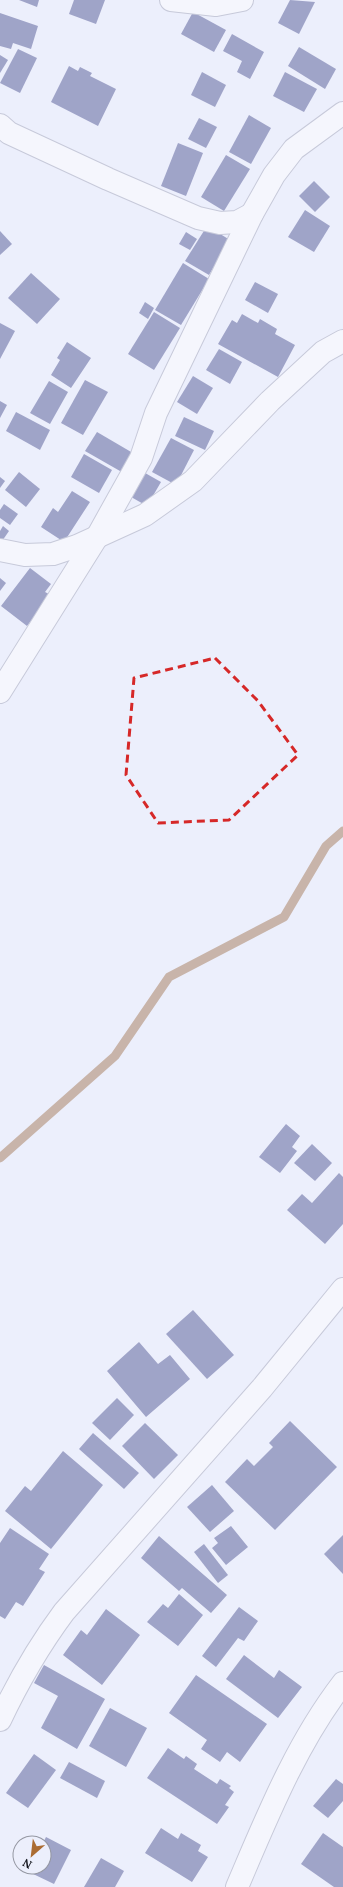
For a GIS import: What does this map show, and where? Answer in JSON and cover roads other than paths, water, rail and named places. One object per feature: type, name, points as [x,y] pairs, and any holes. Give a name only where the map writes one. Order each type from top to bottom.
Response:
[{"type":"street","points":[[171,0],[216,4],[242,0]]},
{"type":"street","points":[[0,692],[98,537],[141,458],[156,413],[252,214],[274,175],[294,149],[343,113]]},
{"type":"street","points":[[0,125],[9,133],[108,179],[198,218],[220,223],[237,222],[252,214]]},
{"type":"street","points":[[0,550],[25,555],[53,554],[98,537],[145,515],[193,481],[270,401],[323,352],[343,341]]},
{"type":"street","points":[[0,1720],[17,1684],[37,1651],[64,1612],[262,1388],[343,1289]]},
{"type":"street","points":[[237,1887],[276,1794],[322,1712],[343,1683]]},
{"type":"waterway","points":[[0,1158],[115,1056],[169,977],[284,917],[326,846],[343,831]]}]
